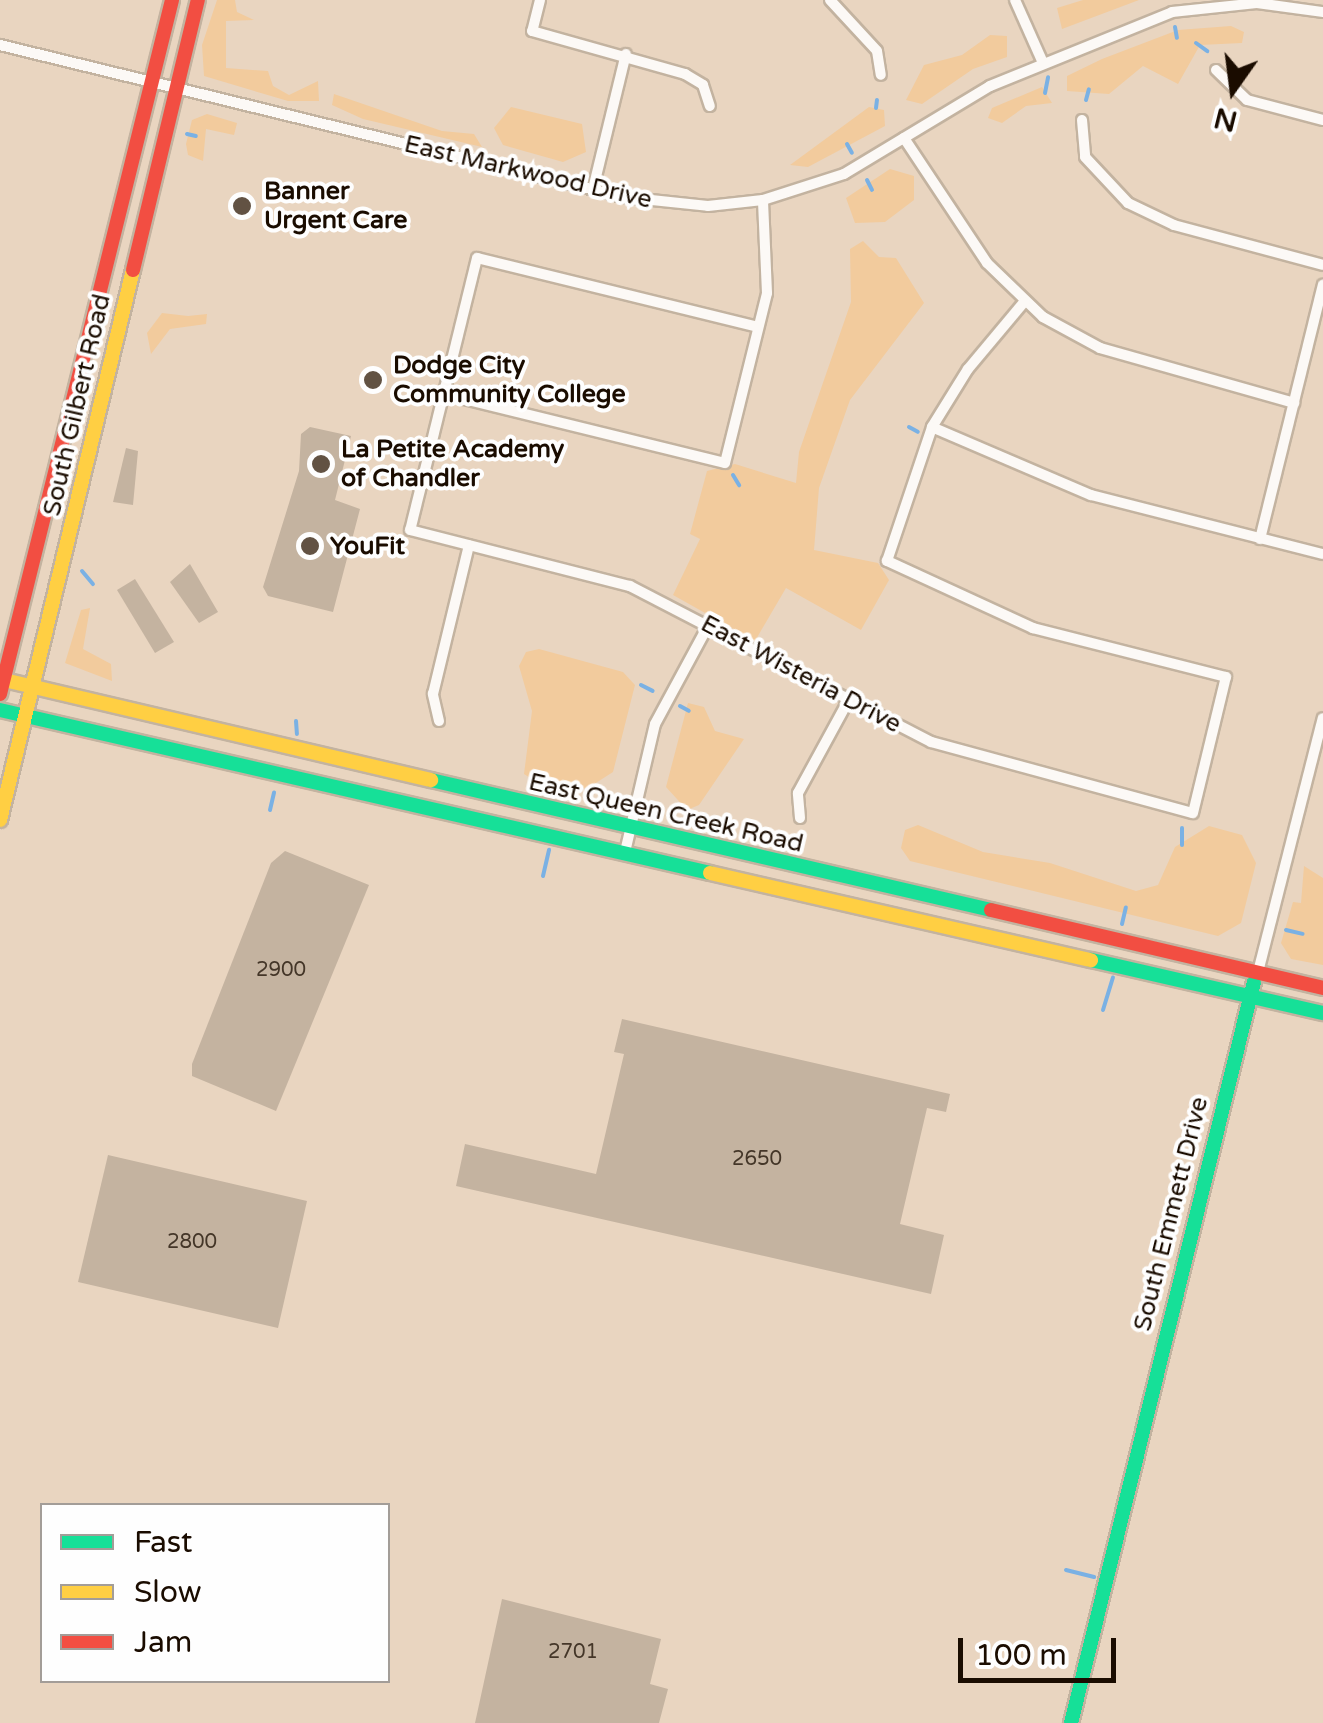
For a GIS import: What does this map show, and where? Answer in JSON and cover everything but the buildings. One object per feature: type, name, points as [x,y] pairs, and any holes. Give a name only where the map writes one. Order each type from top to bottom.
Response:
[{"type":"main road","name":"South Gilbert Road","points":[[1,684],[172,0]]},
{"type":"main road","name":"South Gilbert Road","points":[[0,820],[198,0]]},
{"type":"main road","name":"East Queen Creek Road","points":[[1,684],[32,686],[630,828],[1253,983],[1323,1013]]},
{"type":"main road","name":"East Queen Creek Road","points":[[0,710],[625,852],[1253,983],[1323,988]]},
{"type":"main road","points":[[311,779],[317,756]]},
{"type":"main road","name":"South Emmett Drive","points":[[1071,1723],[1253,983]]},
{"type":"street","points":[[540,0],[532,31],[626,54],[702,85],[710,106]]},
{"type":"street","points":[[830,0],[877,51],[881,75]]},
{"type":"street","points":[[1015,0],[1043,63]]},
{"type":"street","name":"East Markwood Drive","points":[[0,45],[593,189],[678,205],[764,200],[844,174],[1043,63],[1170,6],[1283,2],[1323,12]]},
{"type":"street","points":[[593,189],[626,54]]},
{"type":"street","points":[[1216,70],[1247,100],[1323,120]]},
{"type":"street","points":[[1082,120],[1085,156],[1138,209],[1323,266]]},
{"type":"street","points":[[904,138],[986,263],[1024,302],[1100,348],[1294,402]]},
{"type":"street","points":[[758,327],[477,258],[444,394],[725,462],[758,327],[770,270],[764,200]]},
{"type":"street","points":[[1260,538],[1323,286]]},
{"type":"street","points":[[1024,302],[968,369],[932,427],[1054,482],[1323,554]]},
{"type":"street","name":"East Wisteria Drive","points":[[444,394],[410,530],[630,586],[709,624],[847,703],[974,757],[1193,813],[1226,676],[1033,628],[887,561],[932,427]]},
{"type":"street","points":[[439,722],[433,694],[469,544]]},
{"type":"street","points":[[625,852],[661,707],[709,624]]},
{"type":"street","points":[[800,818],[798,792],[847,703]]},
{"type":"street","name":"South Emmett Drive","points":[[1253,983],[1323,718]]},
{"type":"shaded area","points":[[217,0],[235,0],[237,12],[254,20],[226,21],[226,68],[268,71],[273,86],[289,95],[318,81],[319,101],[288,101],[204,76],[202,45]]},
{"type":"shaded area","points":[[1083,0],[1139,0],[1062,29],[1057,8]]},
{"type":"shaded area","points":[[1231,26],[1244,32],[1242,43],[1200,45],[1178,84],[1143,66],[1109,94],[1067,91],[1067,76],[1102,59],[1178,30]]},
{"type":"shaded area","points":[[990,35],[1007,36],[1007,57],[973,69],[922,104],[906,100],[924,65],[962,55]]},
{"type":"shaded area","points":[[1042,87],[1052,103],[1026,106],[1002,123],[988,118],[992,108]]},
{"type":"shaded area","points":[[334,94],[442,131],[474,134],[482,147],[363,119],[332,105]]},
{"type":"shaded area","points":[[511,107],[582,124],[586,152],[563,162],[503,145],[494,128]]},
{"type":"shaded area","points":[[869,107],[884,110],[885,126],[808,167],[790,165]]},
{"type":"shaded area","points":[[207,114],[237,123],[234,135],[206,129],[203,161],[188,155],[186,144],[192,120]]},
{"type":"shaded area","points":[[890,169],[914,176],[914,200],[885,222],[855,223],[846,198]]},
{"type":"shaded area","points":[[863,241],[879,257],[896,258],[924,303],[850,400],[819,488],[814,550],[878,563],[889,580],[861,630],[786,588],[755,641],[673,595],[700,539],[690,534],[707,471],[735,464],[796,483],[799,452],[851,302],[850,249]]},
{"type":"shaded area","points":[[162,313],[207,314],[206,324],[170,329],[151,354],[147,333]]},
{"type":"shaded area","points":[[90,608],[83,649],[111,664],[112,681],[65,663],[81,610]]},
{"type":"shaded area","points":[[539,649],[623,672],[635,685],[613,772],[588,788],[543,786],[524,774],[532,711],[519,666],[526,652]]},
{"type":"shaded area","points":[[688,703],[704,707],[715,731],[744,739],[699,805],[687,810],[666,787]]},
{"type":"shaded area","points":[[918,825],[983,852],[1050,863],[1136,891],[1158,885],[1175,847],[1209,826],[1242,835],[1256,863],[1241,923],[1218,936],[910,861],[901,848],[905,830]]},
{"type":"shaded area","points":[[1304,866],[1323,878],[1323,965],[1291,959],[1281,943],[1293,902],[1301,903]]},
{"type":"waterway","points":[[1175,27],[1177,38]]},
{"type":"waterway","points":[[1196,43],[1207,51]]},
{"type":"waterway","points":[[1045,93],[1048,77]]},
{"type":"waterway","points":[[1086,100],[1089,89]]},
{"type":"waterway","points":[[876,108],[877,100]]},
{"type":"waterway","points":[[187,134],[196,136]]},
{"type":"waterway","points":[[847,144],[852,153]]},
{"type":"waterway","points":[[867,180],[872,190]]},
{"type":"waterway","points":[[909,427],[918,432]]},
{"type":"waterway","points":[[733,475],[739,485]]},
{"type":"waterway","points":[[82,571],[93,584]]},
{"type":"waterway","points":[[641,685],[653,691]]},
{"type":"waterway","points":[[680,706],[689,711]]},
{"type":"waterway","points":[[296,721],[297,734]]},
{"type":"waterway","points":[[270,810],[274,792]]},
{"type":"waterway","points":[[703,823],[705,815]]},
{"type":"waterway","points":[[1182,828],[1182,845]]},
{"type":"waterway","points":[[543,876],[549,850]]},
{"type":"waterway","points":[[1122,924],[1126,907]]},
{"type":"waterway","points":[[1286,930],[1303,934]]},
{"type":"waterway","points":[[1103,1010],[1113,978]]},
{"type":"waterway","points":[[1066,1570],[1094,1577]]},
{"type":"traffic: fast","points":[[0,710],[710,873]]},
{"type":"traffic: fast","points":[[431,780],[991,910]]},
{"type":"traffic: fast","points":[[1091,960],[1323,1013]]},
{"type":"traffic: fast","points":[[1071,1723],[1254,982]]},
{"type":"traffic: slow","points":[[0,820],[133,270]]},
{"type":"traffic: slow","points":[[0,679],[431,780]]},
{"type":"traffic: slow","points":[[710,873],[1091,960]]},
{"type":"traffic: jam","points":[[0,694],[172,0]]},
{"type":"traffic: jam","points":[[133,270],[198,0]]},
{"type":"traffic: jam","points":[[991,910],[1323,988]]},
{"type":"place","name":"Banner Urgent Care","points":[[242,206]]},
{"type":"place","name":"Dodge City Community College","points":[[373,380]]},
{"type":"place","name":"La Petite Academy of Chandler","points":[[321,464]]},
{"type":"place","name":"YouFit","points":[[310,546]]}]
